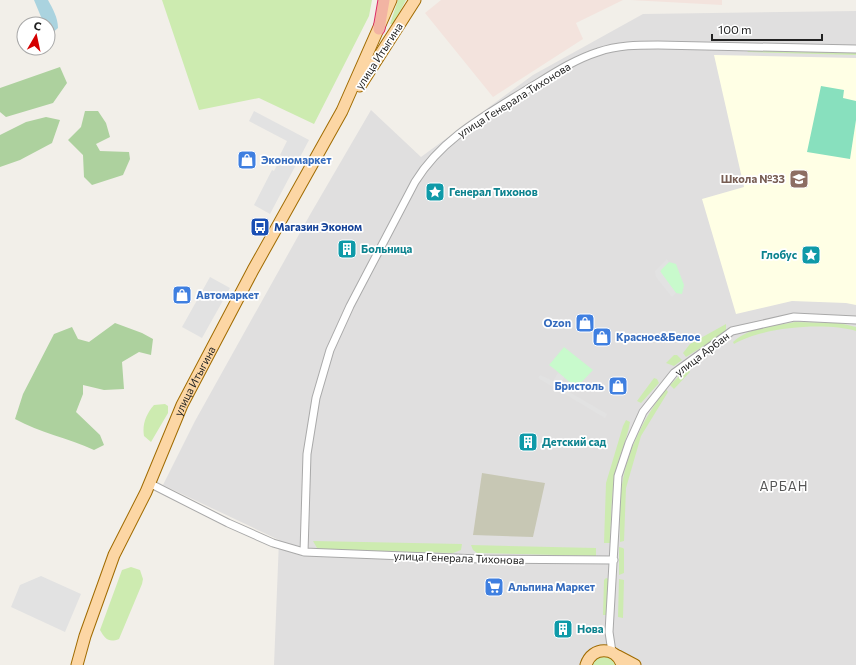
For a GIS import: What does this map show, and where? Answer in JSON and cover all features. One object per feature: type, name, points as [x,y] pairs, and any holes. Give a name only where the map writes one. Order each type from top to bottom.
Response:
[{"type":"highway","points":[[379,29],[384,0]]},
{"type":"main road","name":"улица Итыгина","points":[[342,111],[391,0]]},
{"type":"main road","name":"улица Итыгина","points":[[78,665],[85,636],[114,555],[150,483],[182,405],[253,270],[342,111],[415,0]]},
{"type":"main road","points":[[394,33],[422,0]]},
{"type":"main road","points":[[586,665],[591,656],[598,651],[636,665]]},
{"type":"street","name":"улица Генерала Тихонова","points":[[304,552],[307,454],[316,398],[330,350],[350,306],[415,182],[425,166],[448,142],[466,127],[565,66],[596,52],[614,47],[627,45],[658,45],[856,49]]},
{"type":"street","name":"улица Арбан","points":[[609,632],[618,476],[629,443],[643,412],[674,373],[732,331],[794,317],[856,320]]},
{"type":"street","name":"улица Генерала Тихонова","points":[[150,483],[228,523],[273,543],[304,552],[480,559],[614,560]]},
{"type":"street","points":[[598,651],[609,632]]},
{"type":"street","points":[[609,632],[617,658]]},
{"type":"shaded area","points":[[441,0],[623,0],[576,23],[583,39],[493,97],[425,13]]},
{"type":"shaded area","points":[[630,0],[722,0],[722,5]]},
{"type":"shaded area","points":[[856,11],[856,665],[274,665],[279,540],[163,485],[195,421],[311,213],[371,110],[421,157],[533,75],[643,14]]},
{"type":"shaded area","name":"Школа №33","points":[[714,55],[856,58],[856,305],[846,303],[792,301],[736,314],[702,199],[744,187]]},
{"type":"shaded area","points":[[254,111],[309,140],[270,214],[254,205],[272,170],[274,171],[282,156],[280,155],[287,141],[249,121]]},
{"type":"shaded area","points":[[667,259],[669,262],[660,271],[676,293],[672,297],[656,277],[655,271]]},
{"type":"shaded area","points":[[210,277],[230,288],[202,338],[182,327]]},
{"type":"shaded area","points":[[558,373],[564,377],[561,383],[559,382],[559,386],[607,414],[605,418],[538,378],[540,375],[553,381]]},
{"type":"shaded area","points":[[482,473],[545,483],[533,537],[473,535]]},
{"type":"shaded area","points":[[41,576],[81,594],[65,632],[11,607],[20,585]]},
{"type":"green space","points":[[162,0],[372,0],[369,16],[314,124],[259,98],[199,110]]},
{"type":"green space","points":[[398,0],[406,0],[393,24],[390,24]]},
{"type":"green space","points":[[750,49],[856,52],[856,55],[747,52]]},
{"type":"green space","points":[[60,67],[67,83],[53,103],[6,117],[0,112],[0,88]]},
{"type":"green space","points":[[821,86],[844,90],[843,98],[856,101],[856,120],[850,159],[807,152]]},
{"type":"green space","points":[[85,111],[98,111],[106,123],[110,137],[96,144],[100,151],[129,152],[130,159],[123,175],[92,185],[84,177],[83,155],[68,140],[81,127]]},
{"type":"green space","points":[[46,117],[60,120],[52,143],[20,160],[0,167],[0,135],[26,122]]},
{"type":"green space","points":[[669,262],[676,264],[684,285],[682,294],[676,293],[660,274],[661,268]]},
{"type":"green space","points":[[795,322],[839,323],[856,327],[856,331],[828,327],[794,328],[777,330],[746,338],[734,344],[733,342],[746,333],[754,330]]},
{"type":"green space","points":[[115,323],[142,333],[153,339],[151,355],[139,352],[122,362],[124,389],[104,390],[83,385],[83,394],[76,412],[100,435],[104,445],[94,450],[34,428],[15,419],[23,394],[54,334],[72,327],[78,339],[89,342]]},
{"type":"green space","points":[[726,324],[726,332],[686,357],[683,353],[690,344]]},
{"type":"green space","points":[[564,347],[593,370],[577,387],[549,365]]},
{"type":"green space","points":[[674,355],[677,355],[682,360],[674,366],[666,363]]},
{"type":"green space","points":[[688,367],[690,372],[674,389],[670,385]]},
{"type":"green space","points":[[654,378],[657,379],[659,383],[641,403],[637,401]]},
{"type":"green space","points":[[666,389],[668,392],[641,436],[626,488],[624,541],[620,542],[620,499],[626,465],[636,438],[650,412]]},
{"type":"green space","points":[[165,404],[168,406],[168,413],[151,442],[144,436],[145,420],[154,405]]},
{"type":"green space","points":[[626,420],[630,422],[615,475],[610,543],[604,543],[606,483]]},
{"type":"green space","points":[[313,541],[462,544],[461,550],[453,553],[326,550],[317,548]]},
{"type":"green space","points":[[471,545],[596,548],[596,556],[477,553],[473,550]]},
{"type":"green space","points":[[619,547],[624,549],[624,573],[619,575]]},
{"type":"green space","points":[[131,567],[140,570],[143,579],[142,584],[119,639],[113,641],[106,638],[100,630],[122,570]]},
{"type":"green space","points":[[606,578],[609,579],[607,615],[603,615],[604,580]]},
{"type":"green space","points":[[619,579],[624,580],[623,618],[618,617]]},
{"type":"green space","points":[[606,653],[619,665],[588,665],[591,660]]},
{"type":"water","points":[[34,0],[48,0],[55,16],[41,16]]},
{"type":"water","points":[[56,18],[57,21],[58,28],[56,30]]},
{"type":"place","name":"Экономаркет","points":[[247,160]]},
{"type":"place","name":"Школа №33","points":[[799,179]]},
{"type":"place","name":"Генерал Тихонов","points":[[435,192]]},
{"type":"place","name":"Магазин Эконом","points":[[260,227]]},
{"type":"place","name":"Больница","points":[[347,249]]},
{"type":"place","name":"Глобус","points":[[811,255]]},
{"type":"place","name":"Автомаркет","points":[[182,295]]},
{"type":"place","name":"Ozon","points":[[585,323]]},
{"type":"place","name":"Красное&Белое","points":[[602,337]]},
{"type":"place","name":"Бристоль","points":[[618,386]]},
{"type":"place","name":"Детский сад","points":[[528,442]]},
{"type":"place","name":"Альпина Маркет","points":[[494,587]]},
{"type":"place","name":"Нова","points":[[563,629]]},
{"type":"district","name":"АРБАН","points":[[784,486]]}]
